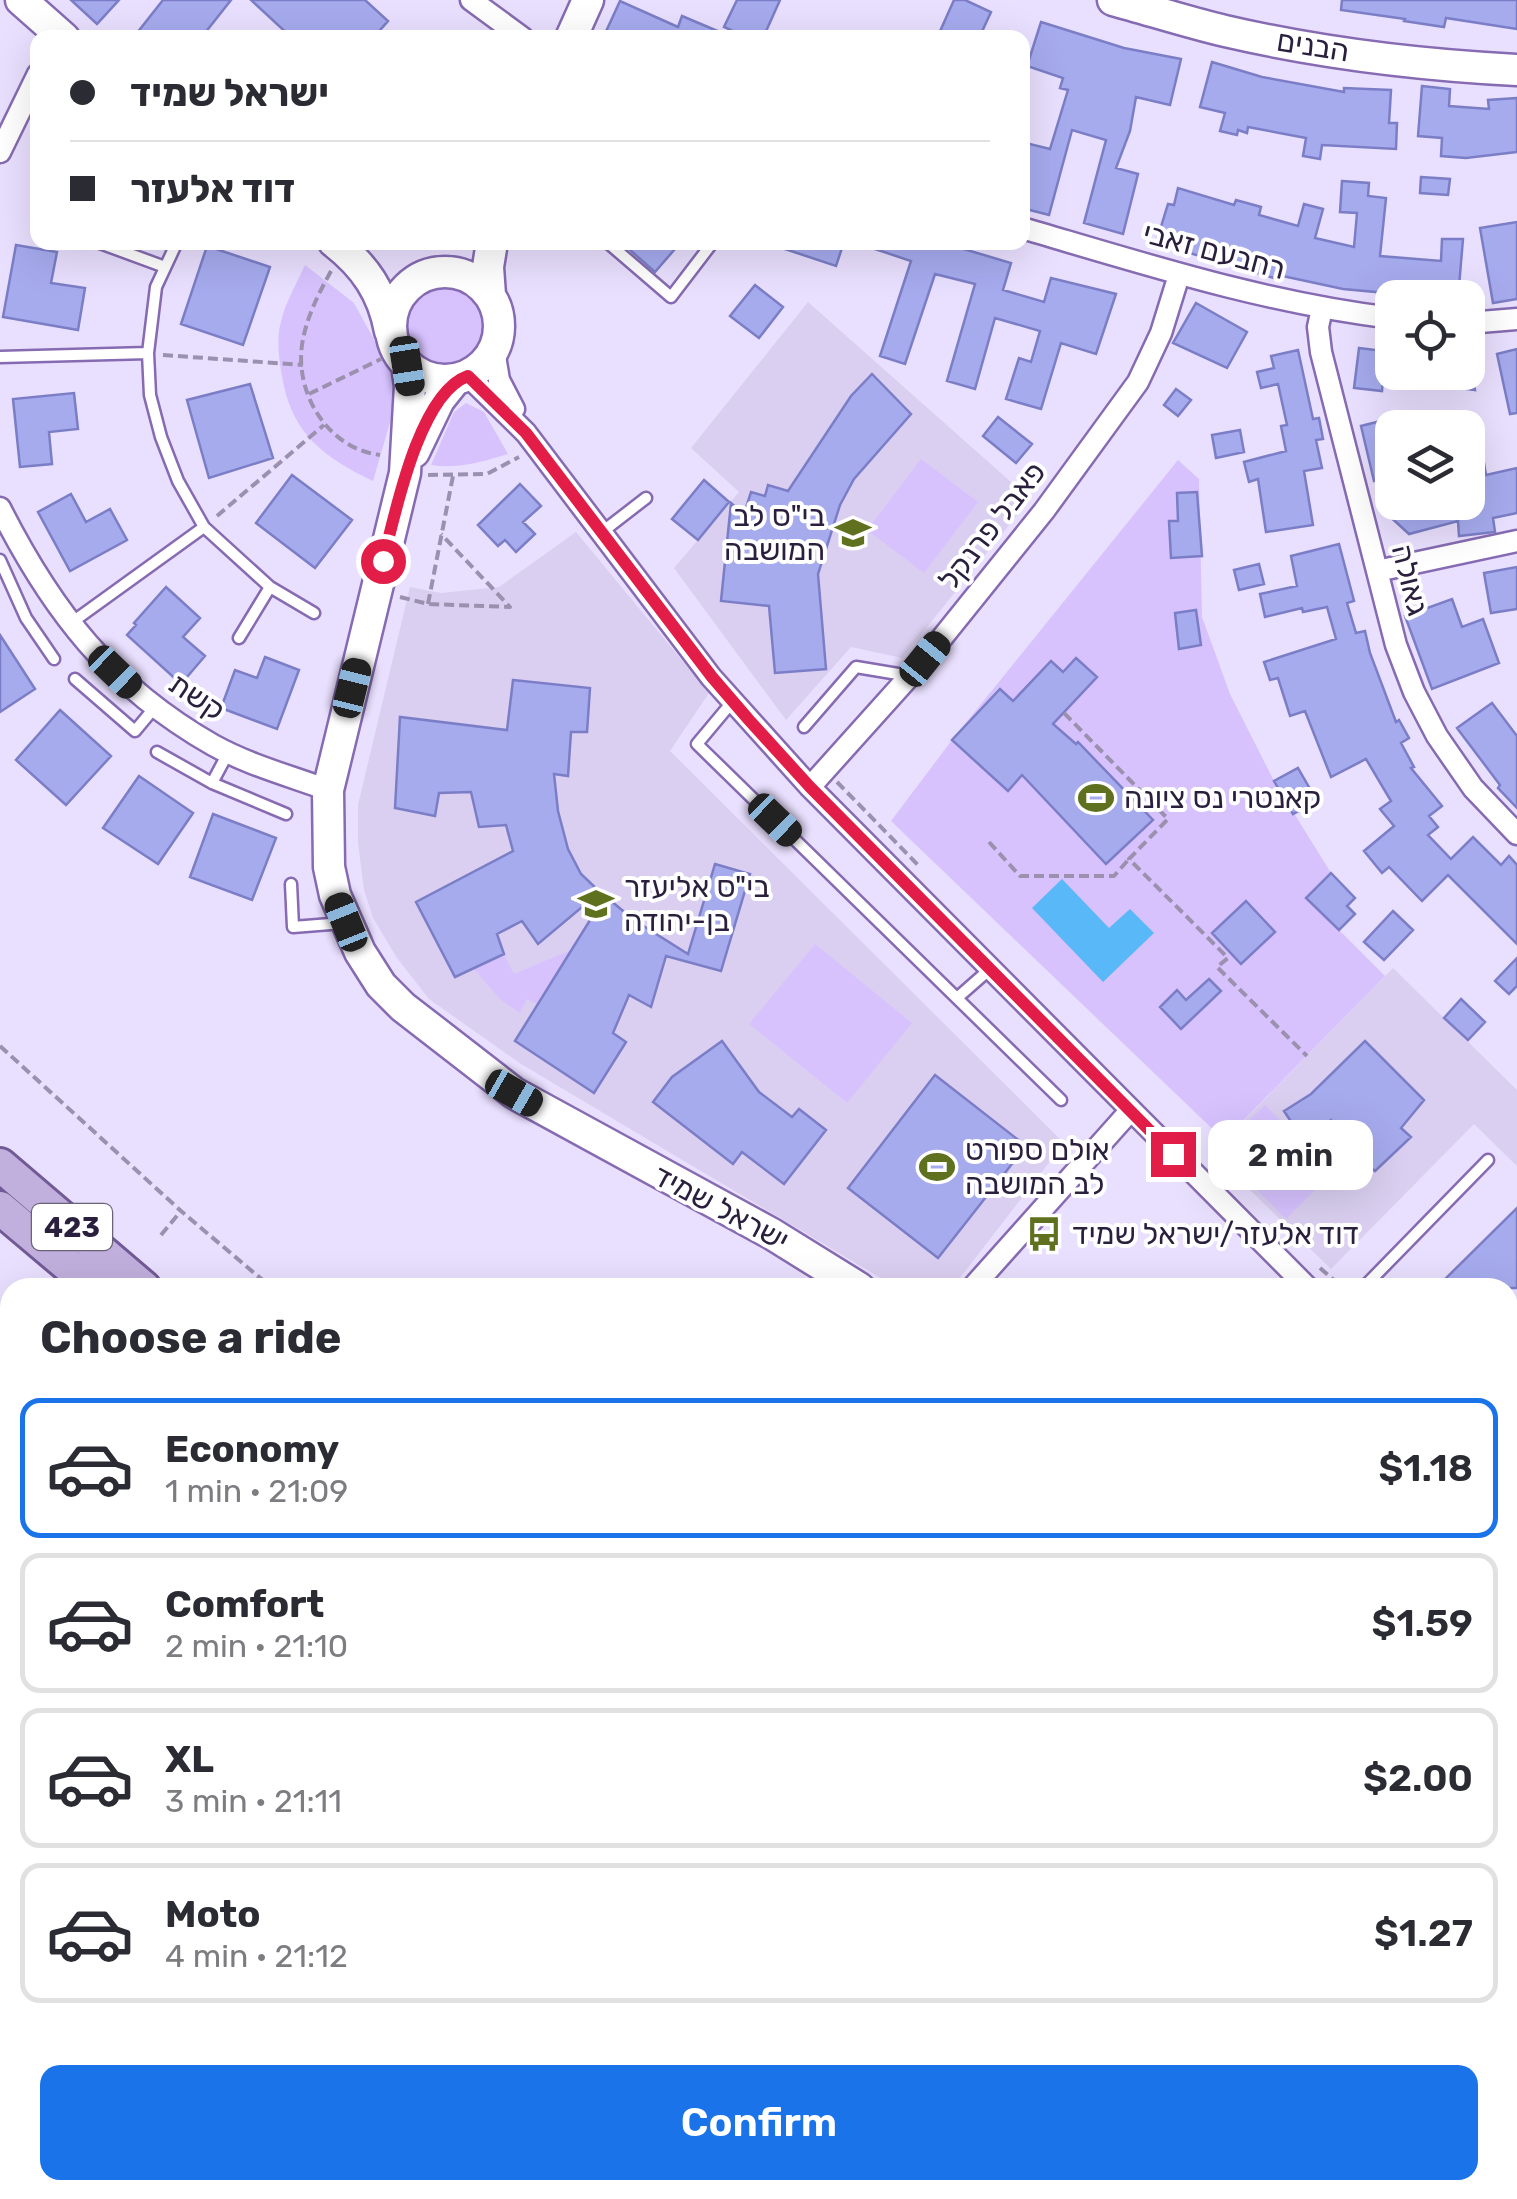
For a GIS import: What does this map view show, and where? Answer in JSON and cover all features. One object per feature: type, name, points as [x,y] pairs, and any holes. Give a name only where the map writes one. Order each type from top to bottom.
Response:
[{"type":"main road","name":"423","points":[[0,1166],[132,1278]]},
{"type":"main road","name":"423","points":[[0,1208],[82,1278]]},
{"type":"street","points":[[21,0],[54,30]]},
{"type":"street","points":[[471,0],[512,30]]},
{"type":"street","points":[[575,30],[588,0]]},
{"type":"street","name":"הבנים","points":[[1112,0],[1226,32],[1416,62],[1517,70]]},
{"type":"street","points":[[0,152],[30,90]]},
{"type":"street","name":"רחבעם זאבי","points":[[1030,230],[1179,274],[1322,308],[1375,316]]},
{"type":"street","points":[[342,250],[381,296],[398,350],[421,376],[438,380],[462,378],[484,365],[494,350],[499,331],[498,312],[490,295],[491,250]]},
{"type":"street","points":[[348,250],[379,266],[465,276],[490,295]]},
{"type":"street","points":[[398,350],[396,304],[415,281],[439,273],[466,250]]},
{"type":"street","name":"פאבל פרנקל","points":[[810,787],[910,676],[1044,511],[1138,382],[1161,333],[1179,274]]},
{"type":"street","name":"גאולה","points":[[1322,308],[1318,327],[1320,352],[1396,645],[1429,721],[1473,788],[1517,834]]},
{"type":"street","points":[[1485,321],[1517,318]]},
{"type":"street","name":"ישראל שמיד","points":[[398,350],[410,386],[406,466],[328,790],[328,868],[346,922],[381,986],[402,1008],[514,1093],[772,1234],[843,1278]]},
{"type":"street","points":[[494,350],[499,380],[531,440],[733,702],[810,787],[1298,1278]]},
{"type":"street","points":[[462,378],[531,440]]},
{"type":"street","name":"ישראל שמיד","points":[[406,466],[430,416],[462,378]]},
{"type":"street","name":"קשת","points":[[0,508],[40,583],[99,657],[156,706],[229,752],[328,790]]},
{"type":"street","points":[[1376,571],[1517,541]]},
{"type":"street","points":[[981,1278],[1130,1111]]},
{"type":"street","name":"ישראל שמיד","points":[[634,1161],[809,1278]]},
{"type":"lane","points":[[119,250],[166,267]]},
{"type":"lane","points":[[173,250],[156,287],[148,354],[150,395],[178,481],[204,527],[270,588],[314,613]]},
{"type":"lane","points":[[616,250],[671,297],[707,250]]},
{"type":"lane","points":[[0,357],[148,354]]},
{"type":"lane","points":[[601,532],[646,498]]},
{"type":"lane","points":[[70,624],[204,527]]},
{"type":"lane","points":[[0,560],[16,596],[54,659]]},
{"type":"lane","points":[[16,596],[40,583]]},
{"type":"lane","points":[[239,638],[270,588]]},
{"type":"lane","points":[[804,727],[856,667],[910,676]]},
{"type":"lane","points":[[75,679],[135,731],[156,706]]},
{"type":"lane","points":[[733,702],[698,744],[1061,1100]]},
{"type":"lane","points":[[157,752],[212,784],[286,814]]},
{"type":"lane","points":[[212,784],[229,752]]},
{"type":"lane","points":[[291,884],[292,927],[346,922]]},
{"type":"lane","points":[[957,998],[990,969]]},
{"type":"lane","points":[[1376,1278],[1488,1160]]},
{"type":"path","points":[[336,250],[306,322],[301,350],[309,394],[324,425],[364,453],[452,476],[487,474],[531,440]]},
{"type":"path","points":[[309,394],[398,350]]},
{"type":"path","points":[[148,354],[303,365]]},
{"type":"path","points":[[204,527],[324,425]]},
{"type":"path","points":[[428,604],[452,476]]},
{"type":"path","points":[[376,590],[428,604],[510,607],[441,534]]},
{"type":"path","points":[[989,842],[1020,876],[1114,876],[1168,819],[1064,712]]},
{"type":"path","points":[[826,771],[924,871]]},
{"type":"path","points":[[1129,859],[1228,958],[1217,967],[1306,1056]]},
{"type":"path","points":[[0,1046],[260,1278]]},
{"type":"path","points":[[160,1236],[181,1211]]},
{"type":"path","points":[[1315,1265],[1331,1278]]},
{"type":"shaded area","points":[[305,265],[354,303],[394,376],[395,405],[373,481],[312,441],[286,396],[279,329]]},
{"type":"shaded area","points":[[437,287],[453,287],[478,304],[484,326],[478,348],[467,359],[453,365],[437,365],[412,348],[406,334],[406,318],[423,293]]},
{"type":"shaded area","name":"בי\"ס לב המושבה","points":[[808,302],[1030,499],[902,658],[851,647],[786,720],[674,568],[739,492],[691,448]]},
{"type":"shaded area","points":[[466,403],[484,412],[508,454],[460,465],[431,465],[454,412]]},
{"type":"shaded area","points":[[921,459],[978,502],[924,573],[867,530]]},
{"type":"shaded area","name":"קאנטרי נס ציונה","points":[[1178,460],[1199,479],[1202,617],[1230,694],[1274,781],[1331,873],[1307,898],[1385,976],[1224,1140],[891,821]]},
{"type":"shaded area","name":"בי\"ס אליעזר בן-יהודה","points":[[576,532],[709,693],[670,751],[1064,1143],[960,1278],[881,1278],[521,1064],[429,999],[397,958],[373,918],[364,890],[358,805],[410,587],[441,593],[499,587]]},
{"type":"shaded area","points":[[815,944],[912,1023],[847,1103],[749,1024]]},
{"type":"shaded area","points":[[571,950],[537,1004],[527,999],[520,1013],[501,1000],[473,968],[504,954],[514,974]]},
{"type":"shaded area","points":[[1393,968],[1517,1090],[1517,1166],[1474,1124],[1331,1269],[1212,1153]]},
{"type":"shaded area","points":[[1265,1105],[1332,1173],[1286,1219],[1218,1151]]},
{"type":"water","points":[[1062,879],[1109,928],[1130,909],[1154,933],[1103,982],[1032,908]]},
{"type":"building","points":[[71,0],[119,0],[97,24]]},
{"type":"building","points":[[163,0],[231,0],[207,30],[139,30]]},
{"type":"building","points":[[251,0],[365,0],[388,21],[380,30],[283,30]]},
{"type":"building","points":[[737,0],[780,0],[767,30],[724,27]]},
{"type":"building","points":[[954,0],[965,0],[991,12],[983,30],[941,30]]},
{"type":"building","points":[[1342,0],[1517,0],[1517,29],[1446,18],[1444,27],[1404,21],[1341,10]]},
{"type":"building","points":[[620,1],[678,27],[682,16],[715,30],[607,30]]},
{"type":"building","points":[[1041,22],[1124,48],[1181,59],[1170,105],[1136,97],[1130,131],[1116,168],[1138,174],[1123,234],[1084,223],[1106,140],[1072,130],[1049,215],[1030,210],[1030,144],[1050,149],[1068,90],[1060,88],[1063,78],[1030,67]]},
{"type":"building","points":[[1212,62],[1262,77],[1344,92],[1344,88],[1391,90],[1389,123],[1397,123],[1396,149],[1322,145],[1320,159],[1303,156],[1306,138],[1248,127],[1247,133],[1238,130],[1237,135],[1220,131],[1225,113],[1200,107]]},
{"type":"building","points":[[1422,86],[1450,89],[1449,106],[1489,109],[1488,100],[1517,98],[1517,152],[1466,158],[1441,156],[1442,138],[1418,136]]},
{"type":"building","points":[[1421,177],[1450,179],[1448,195],[1420,193]]},
{"type":"building","points":[[1342,181],[1369,183],[1368,196],[1386,198],[1380,256],[1441,261],[1442,239],[1463,239],[1460,280],[1375,280],[1375,292],[1343,289],[1278,275],[1277,279],[1156,243],[1168,204],[1174,205],[1178,188],[1234,205],[1236,200],[1261,207],[1259,215],[1298,226],[1304,204],[1323,209],[1315,238],[1354,247],[1357,213],[1340,212]]},
{"type":"building","points":[[1517,222],[1517,299],[1493,303],[1480,228]]},
{"type":"building","points":[[16,245],[57,252],[51,283],[85,288],[78,330],[3,317]]},
{"type":"building","points":[[206,250],[219,250],[270,267],[243,345],[181,324]]},
{"type":"building","points":[[630,250],[674,250],[655,272]]},
{"type":"building","points":[[788,250],[841,250],[836,266]]},
{"type":"building","points":[[878,250],[967,250],[1011,263],[1003,290],[1044,302],[1051,278],[1116,294],[1096,354],[1061,343],[1041,409],[1006,399],[1019,358],[1031,362],[1040,331],[995,318],[975,389],[947,381],[975,284],[935,274],[905,364],[880,356],[911,261]]},
{"type":"building","points":[[755,285],[783,307],[759,338],[730,316]]},
{"type":"building","points":[[1196,303],[1247,332],[1227,368],[1173,343]]},
{"type":"building","points":[[1359,348],[1375,350],[1375,390],[1382,391],[1354,388]]},
{"type":"building","points":[[1517,349],[1517,413],[1510,414],[1497,354]]},
{"type":"building","points":[[1298,350],[1313,419],[1319,418],[1323,439],[1316,440],[1322,468],[1304,471],[1313,525],[1266,532],[1258,479],[1249,482],[1244,462],[1286,451],[1281,426],[1287,425],[1278,384],[1261,388],[1257,372],[1274,368],[1271,356]]},
{"type":"building","points":[[872,374],[911,414],[854,479],[840,505],[818,574],[826,669],[775,673],[769,606],[721,601],[731,503],[744,514],[751,492],[765,496],[768,485],[788,491],[851,396]]},
{"type":"building","points":[[250,384],[273,458],[209,478],[187,400]]},
{"type":"building","points":[[1176,389],[1191,400],[1178,416],[1164,405]]},
{"type":"building","points":[[74,393],[78,429],[49,432],[52,464],[20,467],[13,399]]},
{"type":"building","points":[[998,417],[1032,444],[1016,463],[983,436]]},
{"type":"building","points":[[1375,422],[1374,481],[1361,426]]},
{"type":"building","points":[[1240,430],[1244,452],[1216,458],[1212,435]]},
{"type":"building","points":[[1517,468],[1517,513],[1493,518],[1495,532],[1459,536],[1458,521],[1409,534],[1394,520],[1485,520],[1485,469],[1486,475]]},
{"type":"building","points":[[292,475],[352,520],[315,568],[256,523]]},
{"type":"building","points":[[704,480],[729,502],[698,540],[672,519]]},
{"type":"building","points":[[520,484],[541,506],[523,522],[535,534],[516,552],[505,540],[498,546],[478,525]]},
{"type":"building","points":[[1197,492],[1202,556],[1171,558],[1169,521],[1178,521],[1177,493]]},
{"type":"building","points":[[71,494],[86,522],[110,509],[127,540],[70,571],[38,512]]},
{"type":"building","points":[[1339,544],[1354,601],[1347,603],[1356,633],[1365,631],[1396,722],[1399,720],[1409,738],[1401,743],[1414,767],[1411,768],[1442,806],[1429,816],[1438,827],[1428,835],[1451,859],[1473,837],[1501,865],[1509,856],[1517,865],[1517,944],[1448,875],[1422,901],[1389,867],[1382,873],[1364,851],[1394,826],[1380,809],[1391,801],[1366,759],[1331,777],[1305,711],[1290,716],[1278,678],[1270,680],[1264,662],[1336,639],[1327,607],[1265,617],[1260,594],[1297,586],[1291,556]]},
{"type":"building","points":[[1259,564],[1264,584],[1239,590],[1234,570]]},
{"type":"building","points":[[1517,567],[1517,609],[1491,613],[1484,573]]},
{"type":"building","points":[[166,587],[200,618],[183,637],[205,656],[181,684],[127,635]]},
{"type":"building","points":[[1452,599],[1462,627],[1483,619],[1499,663],[1432,689],[1405,616]]},
{"type":"building","points":[[1196,610],[1201,645],[1179,649],[1175,613]]},
{"type":"building","points":[[0,635],[35,689],[0,712]]},
{"type":"building","points":[[265,657],[299,670],[277,729],[221,708],[235,670],[257,678]]},
{"type":"building","points":[[1076,658],[1097,677],[1053,724],[1078,742],[1153,820],[1106,864],[1022,775],[1008,791],[952,740],[1000,689],[1013,701],[1051,661],[1063,672]]},
{"type":"building","points":[[513,680],[590,688],[587,732],[571,732],[568,776],[554,774],[568,849],[581,874],[600,892],[538,944],[522,921],[497,934],[504,954],[455,977],[416,902],[513,851],[506,825],[479,827],[471,792],[439,793],[435,816],[395,808],[400,717],[507,730]]},
{"type":"building","points":[[1492,703],[1517,736],[1517,808],[1498,788],[1500,785],[1457,728]]},
{"type":"building","points":[[60,710],[111,756],[66,805],[16,760]]},
{"type":"building","points":[[1298,768],[1317,801],[1293,814],[1274,781]]},
{"type":"building","points":[[139,776],[193,813],[158,864],[103,828]]},
{"type":"building","points":[[213,814],[276,838],[252,900],[190,877]]},
{"type":"building","points":[[715,864],[750,874],[721,971],[666,956],[651,1007],[629,995],[613,1033],[626,1042],[594,1093],[515,1041],[605,896],[634,920],[688,954]]},
{"type":"building","points":[[1331,873],[1355,898],[1347,906],[1355,914],[1339,930],[1306,898]]},
{"type":"building","points":[[1246,901],[1275,932],[1241,964],[1212,933]]},
{"type":"building","points":[[1393,911],[1413,930],[1384,960],[1364,942]]},
{"type":"building","points":[[1517,958],[1517,986],[1509,994],[1495,981]]},
{"type":"building","points":[[1209,979],[1221,991],[1181,1029],[1160,1007],[1177,990],[1186,1000]]},
{"type":"building","points":[[1461,999],[1485,1022],[1468,1040],[1444,1018]]},
{"type":"building","points":[[722,1041],[759,1092],[792,1117],[799,1109],[826,1130],[784,1184],[742,1152],[733,1164],[653,1102],[672,1077]]},
{"type":"building","points":[[1365,1041],[1424,1100],[1401,1128],[1411,1137],[1375,1171],[1359,1159],[1331,1120],[1304,1141],[1284,1111],[1311,1094]]},
{"type":"building","name":"אולם ספורט לב המושבה","points":[[935,1075],[1026,1146],[938,1258],[848,1188]]},
{"type":"building","points":[[1517,1208],[1517,1278],[1446,1278]]},
{"type":"place","name":"בי\"ס לב המושבה","points":[[853,533]]},
{"type":"place","name":"קאנטרי נס ציונה","points":[[1096,798]]},
{"type":"place","name":"בי\"ס אליעזר בן-יהודה","points":[[596,904]]},
{"type":"place","name":"אולם ספורט לב המושבה","points":[[937,1167]]},
{"type":"place","name":"דוד אלעזר/ישראל שמיד","points":[[1044,1234]]},
{"type":"route","points":[[383,561],[405,473],[417,444],[440,400],[455,380],[468,376],[526,433],[749,720],[810,787],[1173,1154]]}]
